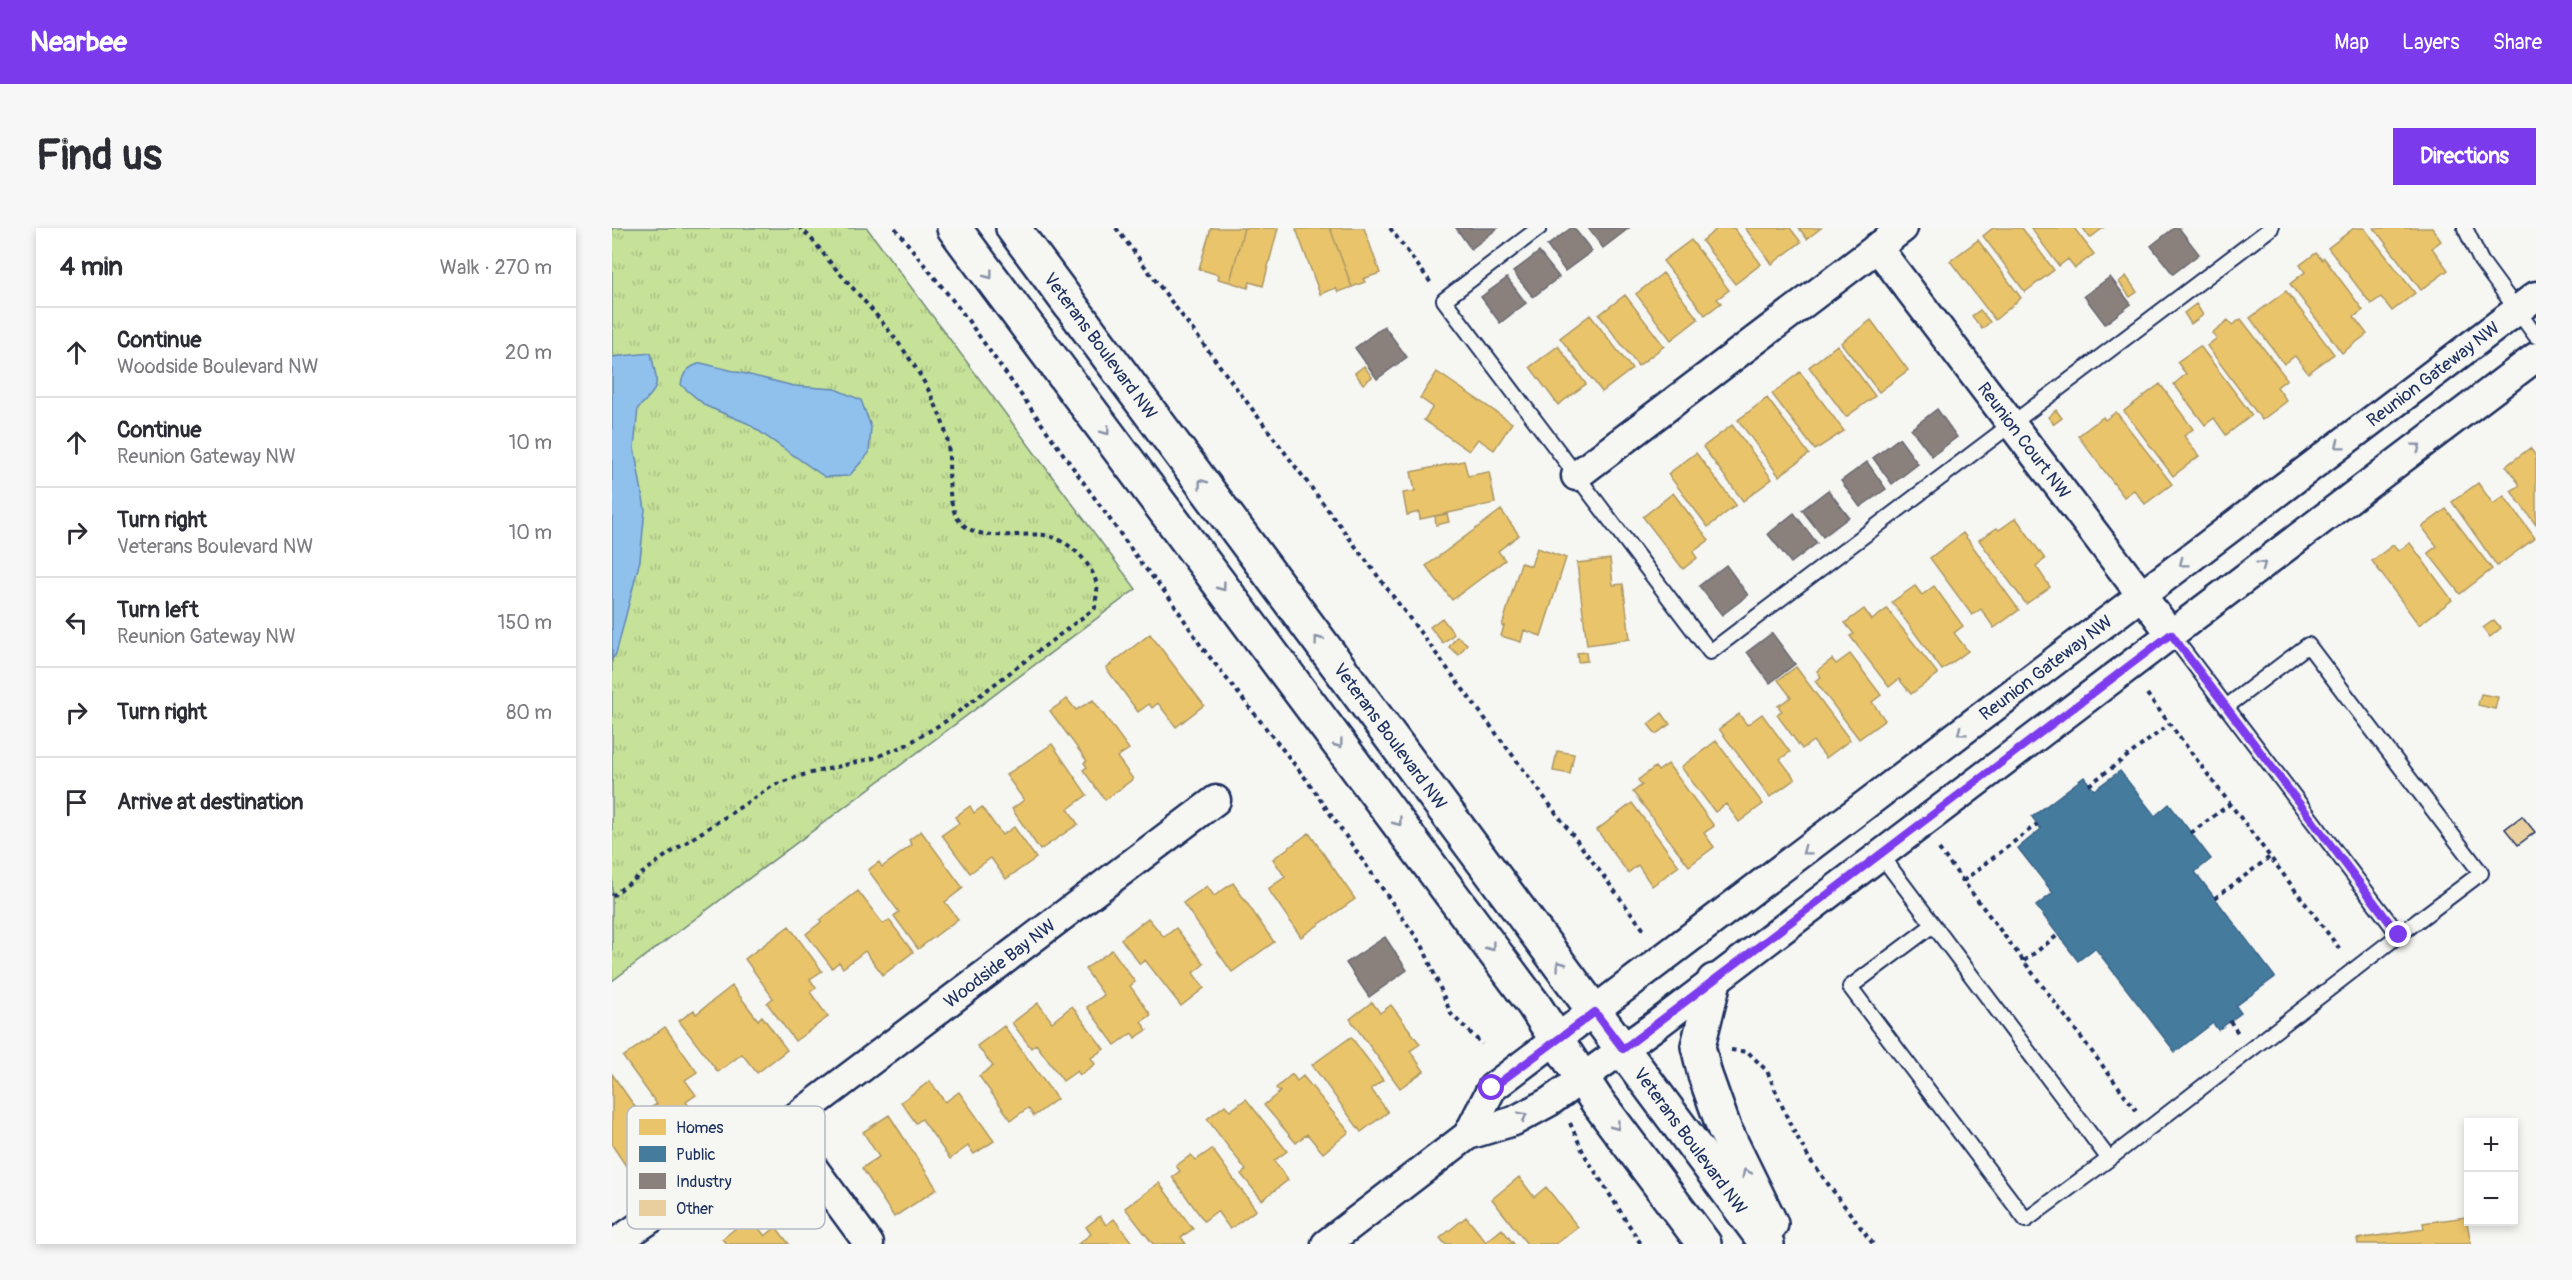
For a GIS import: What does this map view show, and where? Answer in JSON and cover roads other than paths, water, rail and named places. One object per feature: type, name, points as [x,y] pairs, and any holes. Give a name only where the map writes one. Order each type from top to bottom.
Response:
[{"type":"main road","points":[[954,228],[1470,919],[1704,1244]]},
{"type":"main road","name":"Veterans Boulevard NW","points":[[1013,228],[1767,1244]]},
{"type":"main road","points":[[1714,981],[1698,1046],[1705,1075],[1724,1128],[1781,1244]]},
{"type":"street","points":[[1576,476],[1903,228]]},
{"type":"street","name":"Reunion Court NW","points":[[1877,247],[2171,634]]},
{"type":"street","name":"Reunion Gateway NW","points":[[1468,1135],[1492,1088],[2526,303]]},
{"type":"street","points":[[1326,1244],[1468,1135],[1514,1121],[1549,1102],[1623,1049],[2536,357]]},
{"type":"street","name":"Woodside Bay NW","points":[[811,1106],[1216,800]]},
{"type":"street","points":[[825,1184],[869,1244]]},
{"type":"street","name":"Woodside Bay NW","points":[[614,1244],[636,1229]]},
{"type":"lane","points":[[1539,228],[1444,300],[1710,652],[2271,228]]},
{"type":"lane","points":[[2465,228],[2481,261],[2526,303],[2536,336]]},
{"type":"lane","points":[[2171,634],[2399,935]]},
{"type":"lane","points":[[1933,924],[1850,987],[2026,1220],[2109,1159],[2481,873],[2308,645],[2226,707]]},
{"type":"lane","points":[[1880,854],[2109,1159]]},
{"type":"water","points":[[651,353],[656,384],[655,389],[638,408],[634,448],[645,509],[640,560],[616,654],[612,659],[612,357]]},
{"type":"water","points":[[701,363],[794,386],[835,389],[861,400],[871,427],[869,453],[849,476],[825,477],[747,423],[706,406],[681,385],[687,370]]}]
